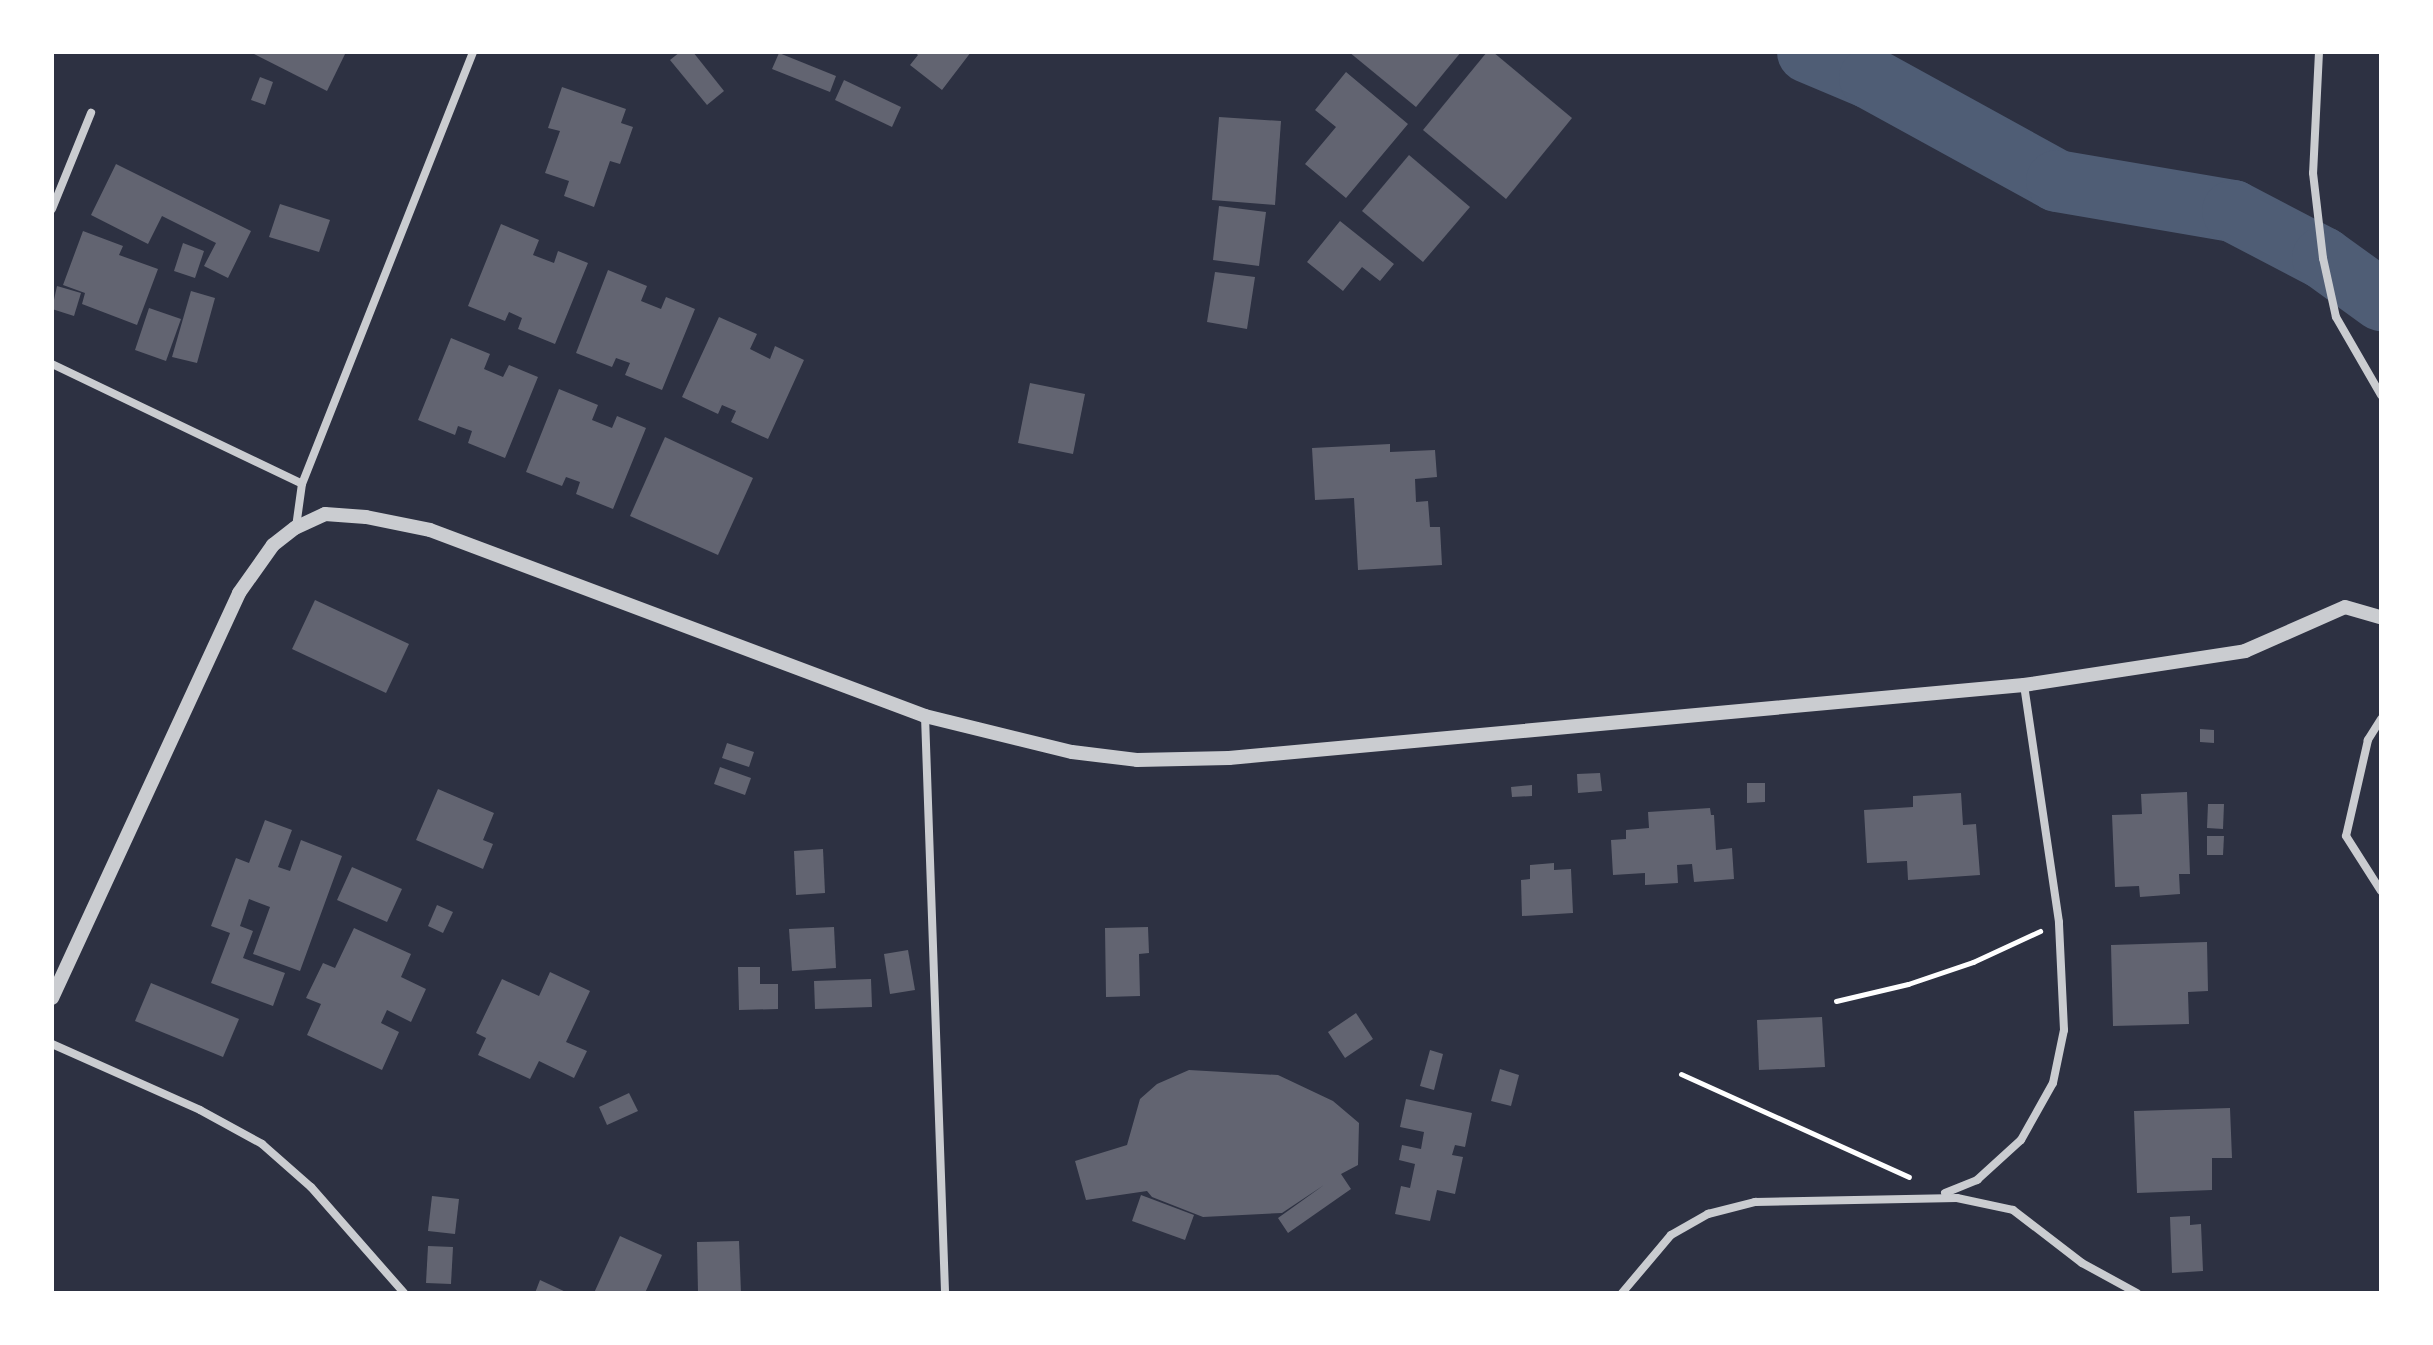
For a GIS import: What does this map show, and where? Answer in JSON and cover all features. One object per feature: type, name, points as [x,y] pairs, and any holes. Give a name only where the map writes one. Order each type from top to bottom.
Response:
[{"type":"street","points":[[295,528],[302,484],[473,52]]},
{"type":"street","points":[[2319,52],[2313,173],[2323,258],[2336,317],[2381,395]]},
{"type":"street","points":[[52,209],[91,113]]},
{"type":"street","points":[[52,364],[302,484]]},
{"type":"street","points":[[52,998],[239,593],[273,545],[295,528],[325,514],[366,517],[430,530],[925,716],[1072,752],[1137,760],[1229,758],[2024,685],[2245,651],[2345,607],[2381,617]]},
{"type":"street","points":[[1945,1193],[1977,1180],[2021,1140],[2053,1083],[2064,1030],[2059,922],[2024,685]]},
{"type":"street","points":[[925,716],[945,1293]]},
{"type":"street","points":[[2381,719],[2368,740],[2346,836],[2381,891]]},
{"type":"street","points":[[52,1044],[200,1110],[262,1144],[311,1187],[404,1293]]},
{"type":"street","points":[[1622,1293],[1671,1235],[1708,1214],[1755,1202],[1957,1198],[2013,1210],[2082,1263],[2137,1293]]},
{"type":"path","points":[[1836,1001],[1908,984],[1973,962],[2059,922]]},
{"type":"path","points":[[1681,1074],[1945,1193]]},
{"type":"building","points":[[250,52],[346,52],[327,91]]},
{"type":"building","points":[[680,52],[693,52],[724,91],[707,105],[670,60]]},
{"type":"building","points":[[914,52],[971,52],[942,90],[910,65],[918,55]]},
{"type":"building","points":[[1349,52],[1461,52],[1416,107]]},
{"type":"building","points":[[1487,52],[1493,52],[1572,118],[1506,199],[1423,130]]},
{"type":"building","points":[[779,53],[836,76],[830,92],[772,69]]},
{"type":"building","points":[[1346,72],[1408,124],[1346,198],[1305,164],[1336,127],[1315,110]]},
{"type":"building","points":[[260,77],[273,82],[265,105],[251,100]]},
{"type":"building","points":[[844,80],[901,107],[892,127],[835,100]]},
{"type":"building","points":[[562,87],[626,109],[621,123],[633,127],[620,164],[610,161],[594,207],[564,196],[569,181],[545,173],[560,131],[548,128]]},
{"type":"building","points":[[1219,117],[1281,121],[1275,205],[1212,200]]},
{"type":"building","points":[[1409,155],[1470,207],[1423,262],[1362,211]]},
{"type":"building","points":[[116,164],[251,231],[228,278],[204,266],[216,243],[162,216],[148,244],[91,215]]},
{"type":"building","points":[[280,204],[330,220],[319,252],[269,237]]},
{"type":"building","points":[[1219,206],[1266,212],[1259,266],[1213,260]]},
{"type":"building","points":[[1340,221],[1394,264],[1380,281],[1362,267],[1343,291],[1307,262]]},
{"type":"building","points":[[501,224],[539,240],[533,255],[554,263],[558,251],[588,263],[555,344],[518,329],[522,318],[509,312],[505,321],[468,306]]},
{"type":"building","points":[[83,231],[123,246],[119,255],[158,269],[137,325],[82,304],[85,293],[63,285]]},
{"type":"building","points":[[183,243],[204,251],[195,278],[174,271]]},
{"type":"building","points":[[608,270],[647,286],[641,301],[661,309],[666,297],[695,309],[662,390],[625,375],[630,363],[616,358],[612,367],[576,353]]},
{"type":"building","points":[[1215,272],[1255,277],[1247,329],[1207,322]]},
{"type":"building","points":[[57,286],[81,293],[74,316],[52,309]]},
{"type":"building","points":[[191,291],[215,298],[197,363],[172,357]]},
{"type":"building","points":[[149,308],[181,319],[166,361],[135,350]]},
{"type":"building","points":[[719,317],[757,334],[750,349],[770,359],[775,346],[804,360],[768,439],[731,422],[736,411],[722,405],[718,414],[682,397]]},
{"type":"building","points":[[451,338],[490,354],[484,369],[503,377],[509,365],[538,377],[505,458],[468,443],[472,431],[458,426],[455,435],[418,420]]},
{"type":"building","points":[[1030,383],[1085,394],[1073,454],[1018,443]]},
{"type":"building","points":[[559,389],[598,405],[592,420],[612,428],[617,416],[646,428],[613,509],[576,494],[580,482],[566,477],[562,486],[526,472]]},
{"type":"building","points":[[665,437],[753,478],[718,555],[630,516]]},
{"type":"building","points":[[1390,444],[1390,452],[1435,450],[1437,477],[1415,479],[1416,502],[1428,501],[1430,527],[1440,527],[1442,565],[1358,570],[1354,498],[1315,500],[1312,448]]},
{"type":"building","points":[[315,600],[409,644],[386,693],[292,649]]},
{"type":"building","points":[[2200,729],[2214,730],[2214,743],[2200,742]]},
{"type":"building","points":[[727,743],[754,752],[749,767],[722,758]]},
{"type":"building","points":[[720,767],[751,778],[745,795],[714,784]]},
{"type":"building","points":[[1600,773],[1602,791],[1578,793],[1577,774]]},
{"type":"building","points":[[1747,783],[1765,783],[1765,802],[1747,803]]},
{"type":"building","points":[[1532,785],[1532,796],[1512,797],[1511,787]]},
{"type":"building","points":[[438,789],[494,813],[483,840],[493,844],[483,869],[416,840]]},
{"type":"building","points":[[2187,792],[2190,874],[2179,874],[2180,894],[2140,897],[2139,886],[2115,887],[2112,815],[2142,814],[2141,794]]},
{"type":"building","points":[[1961,793],[1963,825],[1976,824],[1980,875],[1908,880],[1907,861],[1867,863],[1864,810],[1913,807],[1913,796]]},
{"type":"building","points":[[2208,804],[2224,804],[2223,829],[2207,828]]},
{"type":"building","points":[[1710,808],[1711,815],[1714,815],[1716,850],[1732,848],[1734,879],[1694,882],[1692,864],[1677,865],[1678,883],[1645,885],[1645,873],[1613,875],[1611,840],[1626,839],[1626,830],[1649,828],[1648,812]]},
{"type":"building","points":[[265,820],[292,830],[278,867],[290,871],[301,840],[342,856],[300,971],[253,954],[270,907],[249,899],[240,926],[253,931],[243,958],[285,973],[273,1006],[211,983],[230,933],[211,926],[236,858],[249,863]]},
{"type":"building","points":[[2207,836],[2224,836],[2223,855],[2207,855]]},
{"type":"building","points":[[823,849],[825,893],[796,895],[794,851]]},
{"type":"building","points":[[1554,863],[1554,870],[1571,869],[1573,913],[1522,916],[1521,880],[1530,879],[1530,865]]},
{"type":"building","points":[[352,867],[402,889],[387,922],[337,900]]},
{"type":"building","points":[[437,905],[453,912],[443,933],[428,926]]},
{"type":"building","points":[[834,927],[836,968],[792,971],[789,929]]},
{"type":"building","points":[[1148,927],[1149,953],[1139,954],[1140,996],[1106,997],[1105,928]]},
{"type":"building","points":[[354,928],[411,954],[401,977],[426,989],[411,1022],[387,1010],[381,1023],[399,1032],[382,1070],[307,1035],[321,1004],[306,998],[323,963],[335,968]]},
{"type":"building","points":[[2207,942],[2208,991],[2188,992],[2189,1024],[2113,1026],[2111,945]]},
{"type":"building","points":[[908,950],[915,990],[890,994],[884,954]]},
{"type":"building","points":[[738,967],[760,967],[760,984],[778,984],[778,1009],[739,1010]]},
{"type":"building","points":[[550,972],[590,991],[566,1042],[587,1051],[574,1078],[539,1061],[530,1079],[478,1055],[486,1038],[476,1033],[502,979],[539,996]]},
{"type":"building","points":[[871,979],[872,1007],[815,1009],[814,981]]},
{"type":"building","points":[[151,983],[239,1019],[223,1057],[135,1021]]},
{"type":"building","points":[[1356,1013],[1373,1039],[1345,1058],[1328,1032]]},
{"type":"building","points":[[1822,1017],[1825,1067],[1759,1070],[1757,1020]]},
{"type":"building","points":[[1430,1050],[1443,1054],[1434,1090],[1420,1086]]},
{"type":"building","points":[[1500,1069],[1519,1075],[1511,1106],[1491,1101]]},
{"type":"building","points":[[1189,1070],[1278,1075],[1333,1101],[1359,1123],[1358,1165],[1341,1174],[1351,1189],[1288,1233],[1278,1218],[1324,1185],[1282,1213],[1203,1217],[1152,1197],[1147,1191],[1086,1200],[1075,1161],[1127,1145],[1140,1099],[1157,1084]]},
{"type":"building","points":[[629,1093],[638,1111],[607,1125],[599,1107]]},
{"type":"building","points":[[1406,1099],[1472,1113],[1465,1147],[1455,1145],[1452,1155],[1463,1157],[1455,1194],[1437,1190],[1430,1221],[1395,1214],[1401,1186],[1410,1188],[1415,1164],[1399,1160],[1402,1145],[1421,1149],[1424,1132],[1400,1127]]},
{"type":"building","points":[[2230,1108],[2232,1158],[2212,1158],[2212,1190],[2137,1193],[2134,1111]]},
{"type":"building","points":[[1141,1195],[1194,1215],[1185,1240],[1132,1221]]},
{"type":"building","points":[[432,1196],[459,1199],[455,1234],[428,1231]]},
{"type":"building","points":[[2190,1216],[2190,1225],[2201,1224],[2203,1271],[2172,1273],[2170,1217]]},
{"type":"building","points":[[620,1236],[662,1255],[645,1293],[594,1293]]},
{"type":"building","points":[[739,1241],[741,1293],[698,1293],[697,1242]]},
{"type":"building","points":[[428,1246],[453,1247],[451,1284],[426,1283]]},
{"type":"building","points":[[540,1280],[568,1293],[535,1293]]},
{"type":"waterway","points":[[1808,52],[1870,78],[2057,181],[2233,211],[2323,258],[2381,300]]}]
